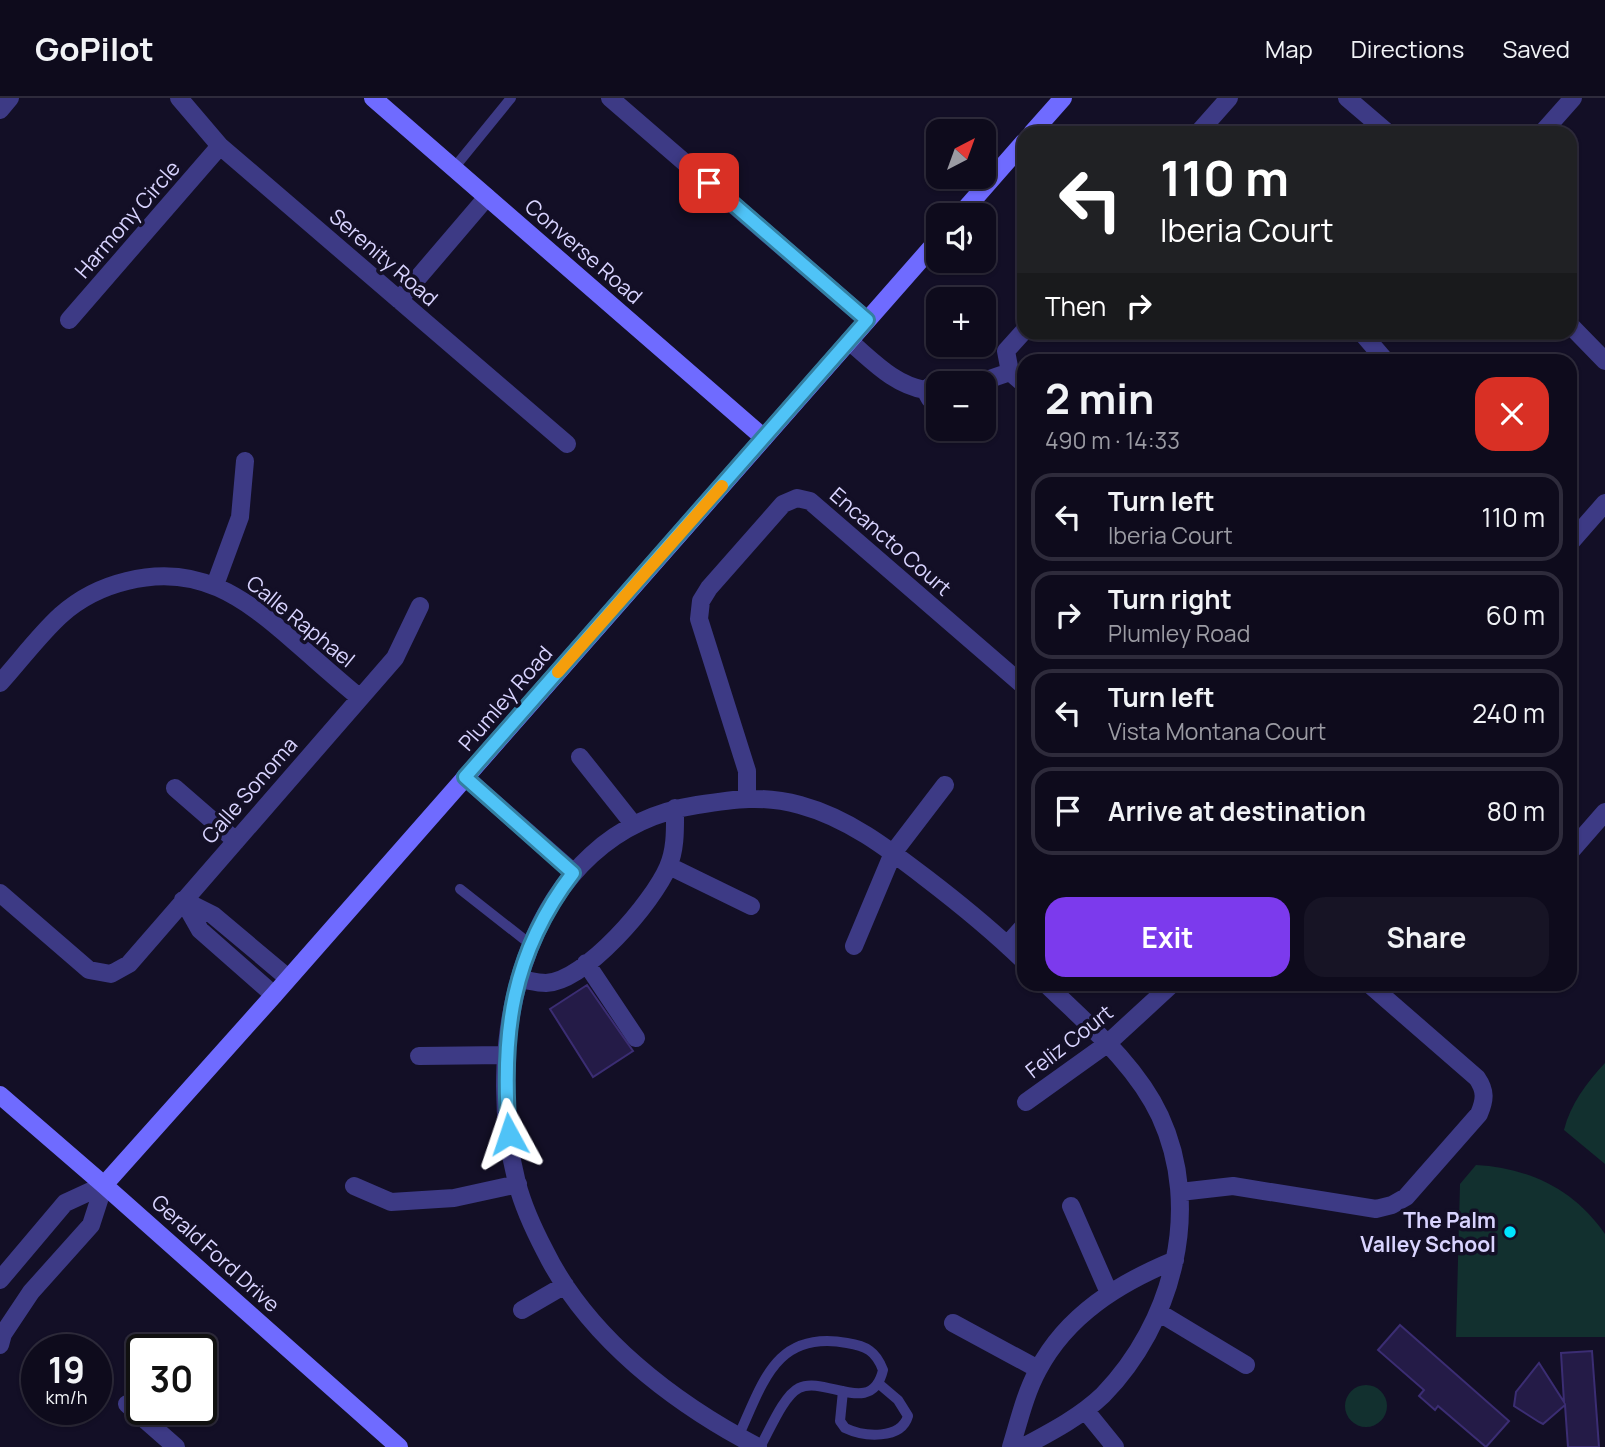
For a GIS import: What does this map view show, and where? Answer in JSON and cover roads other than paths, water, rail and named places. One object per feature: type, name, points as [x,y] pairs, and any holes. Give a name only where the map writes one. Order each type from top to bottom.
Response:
[{"type":"street","points":[[0,110],[10,98]]},
{"type":"street","name":"Serenity Road","points":[[179,98],[220,146],[567,444]]},
{"type":"street","name":"Converse Road","points":[[373,98],[764,438]]},
{"type":"street","points":[[610,98],[867,320]]},
{"type":"street","points":[[1038,126],[1063,98]]},
{"type":"street","points":[[1204,126],[1229,98]]},
{"type":"street","points":[[1348,98],[1380,126]]},
{"type":"street","points":[[1548,126],[1573,98]]},
{"type":"street","name":"Harmony Circle","points":[[69,320],[220,146]]},
{"type":"street","points":[[971,203],[1017,150]]},
{"type":"street","points":[[399,300],[487,197]]},
{"type":"street","name":"Plumley Road","points":[[104,1185],[926,254]]},
{"type":"street","points":[[1577,332],[1605,361]]},
{"type":"street","points":[[1017,339],[1006,351],[1010,372],[1017,378]]},
{"type":"street","points":[[1368,340],[1380,354]]},
{"type":"street","points":[[849,341],[895,380],[909,387],[925,390]]},
{"type":"street","points":[[996,377],[1010,372]]},
{"type":"street","points":[[215,585],[240,517],[245,461]]},
{"type":"street","name":"Encancto Court","points":[[747,797],[747,771],[699,619],[701,601],[709,588],[783,504],[797,498],[810,501],[1017,680]]},
{"type":"street","points":[[1577,535],[1605,503]]},
{"type":"street","name":"Calle Raphael","points":[[0,683],[61,616],[86,596],[110,585],[143,577],[179,576],[215,585],[239,596],[360,698]]},
{"type":"street","name":"Calle Sonoma","points":[[0,893],[89,970],[111,974],[129,964],[395,658],[420,606]]},
{"type":"street","points":[[580,757],[634,825]]},
{"type":"street","points":[[465,777],[573,873]]},
{"type":"street","points":[[854,946],[893,853],[945,785]]},
{"type":"street","points":[[175,788],[236,841]]},
{"type":"street","points":[[759,1447],[735,1442],[622,1351],[590,1317],[545,1251],[518,1184],[509,1134],[505,1089],[506,1055],[519,979],[530,944],[552,901],[573,873],[600,847],[634,825],[675,808],[747,797],[783,801],[827,814],[863,832],[893,853],[1017,954]]},
{"type":"street","points":[[519,979],[548,983],[568,975],[614,941],[654,892],[669,866],[674,845],[675,808]]},
{"type":"street","points":[[1577,844],[1605,812]]},
{"type":"street","points":[[669,866],[751,906]]},
{"type":"street","points":[[183,900],[213,915],[288,978]]},
{"type":"street","points":[[183,900],[200,930],[274,995]]},
{"type":"street","points":[[1007,945],[1017,934]]},
{"type":"street","points":[[586,963],[636,1038]]},
{"type":"street","points":[[1023,1447],[1059,1428],[1085,1410],[1103,1394],[1125,1367],[1145,1339],[1158,1312],[1180,1236],[1180,1192],[1172,1147],[1159,1115],[1144,1088],[1107,1044],[1053,991]]},
{"type":"street","name":"Feliz Court","points":[[1026,1102],[1107,1044],[1165,991]]},
{"type":"street","points":[[1180,1192],[1233,1186],[1376,1209],[1392,1205],[1406,1197],[1479,1114],[1485,1100],[1484,1088],[1478,1078],[1377,991]]},
{"type":"street","points":[[419,1056],[506,1055]]},
{"type":"street","name":"Gerald Ford Drive","points":[[0,1096],[399,1447]]},
{"type":"street","points":[[354,1186],[391,1202],[454,1198],[518,1184]]},
{"type":"street","points":[[0,1280],[65,1203],[104,1185]]},
{"type":"street","points":[[0,1345],[4,1334],[31,1292],[91,1225],[104,1185]]},
{"type":"street","points":[[1071,1206],[1108,1293]]},
{"type":"street","points":[[1010,1447],[1038,1369],[1055,1343],[1077,1318],[1108,1293],[1138,1275],[1175,1260]]},
{"type":"street","points":[[522,1310],[565,1284]]},
{"type":"street","points":[[1158,1312],[1246,1365]]},
{"type":"street","points":[[953,1322],[1038,1369]]},
{"type":"street","points":[[1085,1410],[1115,1447]]},
{"type":"street","points":[[151,1425],[176,1447]]},
{"type":"lane","points":[[454,168],[511,98]]},
{"type":"lane","points":[[460,889],[530,944]]},
{"type":"lane","points":[[735,1442],[775,1362],[797,1346],[810,1341],[826,1340],[865,1347],[876,1354],[883,1370],[878,1383],[868,1392],[859,1394],[801,1387],[794,1391],[784,1404],[759,1447]]},
{"type":"lane","points":[[843,1391],[840,1421],[845,1428],[879,1434],[894,1432],[901,1428],[908,1416],[898,1400],[878,1383]]},
{"type":"place","name":"The Palm Valley School","points":[[1510,1232]]}]
